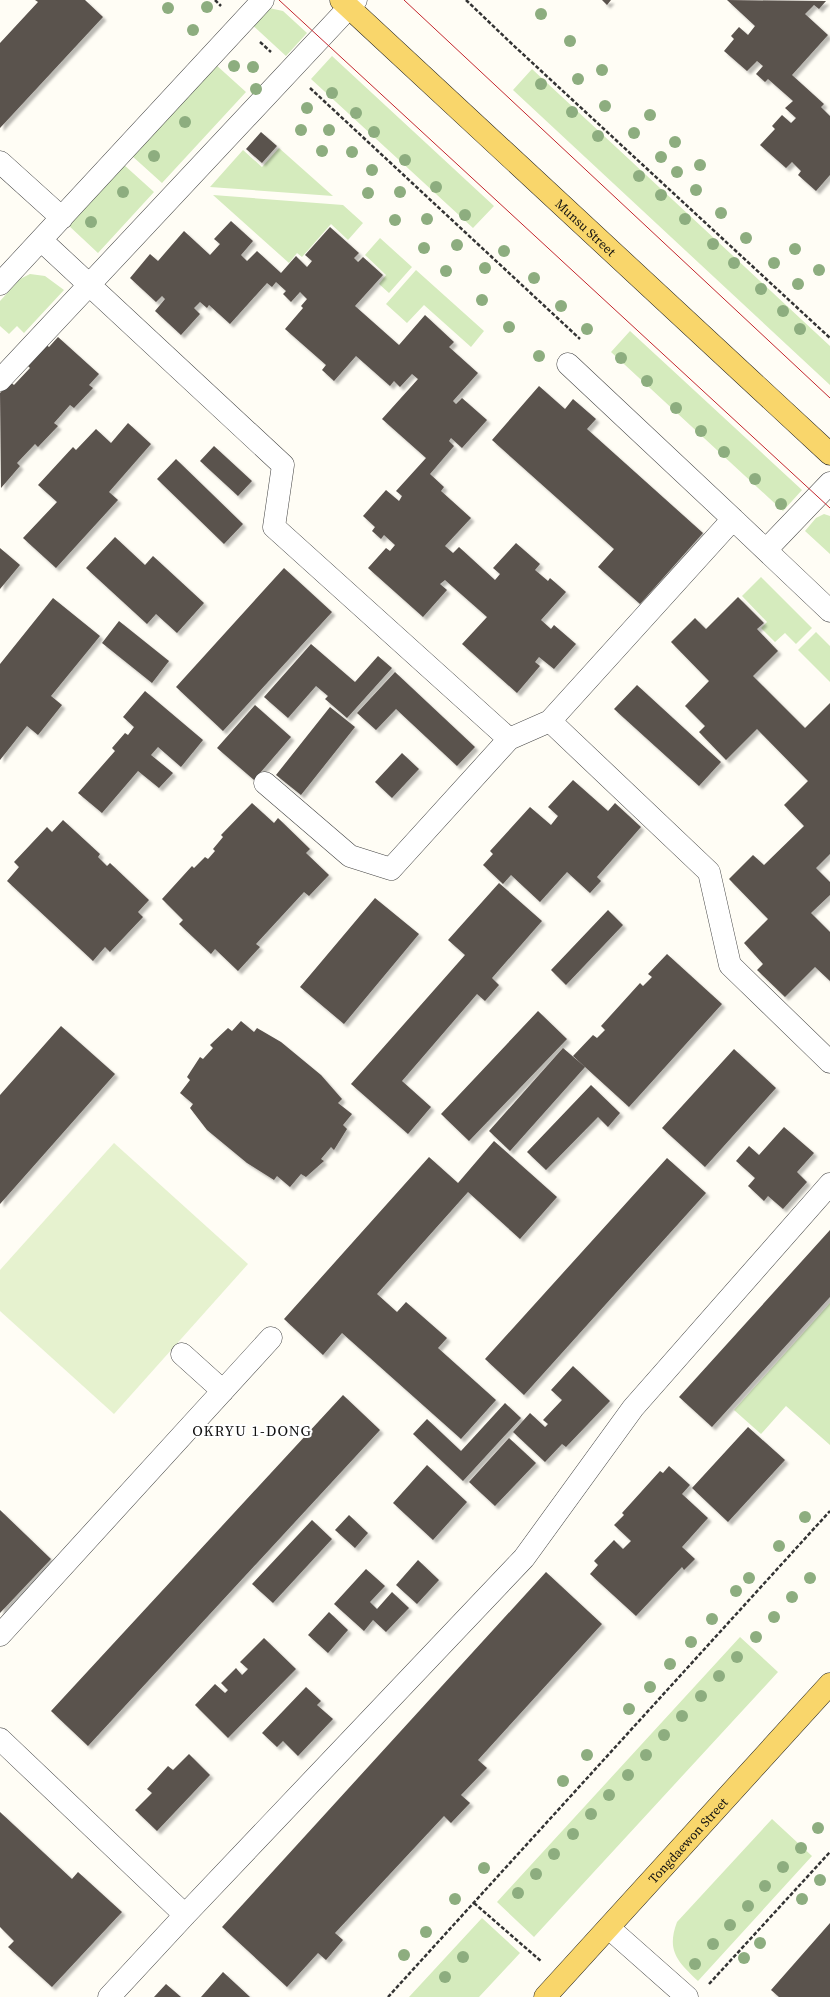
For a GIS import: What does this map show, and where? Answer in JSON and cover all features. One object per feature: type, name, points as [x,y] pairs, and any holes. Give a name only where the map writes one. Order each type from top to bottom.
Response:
[{"type":"main road","name":"Munsu Street","points":[[348,2],[830,454]]},
{"type":"main road","name":"Tongdaewon Street","points":[[545,1997],[830,1684]]},
{"type":"street","points":[[0,284],[240,23],[263,0]]},
{"type":"street","points":[[0,380],[290,70],[348,2]]},
{"type":"street","points":[[0,162],[62,218]]},
{"type":"street","points":[[41,240],[283,465],[274,526],[509,739]]},
{"type":"street","points":[[568,364],[830,610]]},
{"type":"street","points":[[766,550],[830,483]]},
{"type":"street","points":[[265,783],[350,856],[391,869],[509,739],[550,721],[734,519]]},
{"type":"street","points":[[550,721],[709,872],[730,965],[830,1062]]},
{"type":"street","points":[[109,1997],[524,1558],[633,1408],[830,1184]]},
{"type":"street","points":[[0,1634],[272,1338]]},
{"type":"street","points":[[182,1354],[223,1391]]},
{"type":"street","points":[[0,1739],[185,1915]]},
{"type":"street","points":[[609,1928],[687,1997]]},
{"type":"path","points":[[215,0],[581,340]]},
{"type":"path","points":[[466,0],[830,338]]},
{"type":"path","points":[[388,1997],[830,1511]]},
{"type":"path","points":[[708,1985],[830,1852]]},
{"type":"path","points":[[474,1903],[561,1979]]},
{"type":"green space","points":[[269,8],[283,11],[307,33],[286,56],[249,22]]},
{"type":"green space","points":[[332,56],[494,206],[473,228],[311,79]]},
{"type":"green space","points":[[215,64],[246,92],[162,183],[131,155]]},
{"type":"green space","points":[[532,69],[830,346],[830,385],[513,90]]},
{"type":"green space","points":[[279,148],[333,196],[210,187],[243,150],[262,167]]},
{"type":"green space","points":[[123,164],[154,192],[98,253],[67,224]]},
{"type":"green space","points":[[213,195],[343,205],[363,223],[348,240],[331,224],[302,257],[297,253],[289,263]]},
{"type":"green space","points":[[380,238],[412,267],[389,293],[379,284],[386,275],[365,255]]},
{"type":"green space","points":[[416,270],[484,331],[471,347],[424,305],[407,323],[386,304]]},
{"type":"green space","points":[[30,274],[45,276],[64,290],[24,333],[17,326],[9,334],[0,326],[0,301],[20,279]]},
{"type":"green space","points":[[630,331],[802,490],[783,511],[611,352]]},
{"type":"green space","points":[[824,514],[830,516],[830,554],[805,531],[816,518]]},
{"type":"green space","points":[[761,577],[812,628],[796,644],[785,633],[775,642],[761,628],[767,622],[742,596]]},
{"type":"green space","points":[[816,632],[830,646],[830,682],[798,650]]},
{"type":"green space","points":[[114,1143],[248,1264],[114,1414],[0,1311],[0,1270]]},
{"type":"green space","points":[[830,1303],[830,1445],[786,1406],[761,1434],[734,1410]]},
{"type":"green space","points":[[740,1637],[778,1672],[534,1937],[497,1902]]},
{"type":"green space","points":[[772,1819],[812,1856],[698,1981],[685,1968],[676,1955],[673,1941],[677,1922]]},
{"type":"green space","points":[[482,1918],[520,1953],[479,1997],[409,1997]]},
{"type":"building","points":[[35,0],[85,0],[103,17],[0,128],[0,43],[38,2]]},
{"type":"building","points":[[602,0],[611,0],[607,5]]},
{"type":"building","points":[[727,0],[826,1],[819,9],[814,5],[805,14],[828,35],[792,75],[824,104],[821,107],[830,116],[830,175],[816,191],[798,175],[801,171],[792,162],[786,168],[760,145],[775,129],[772,126],[782,115],[791,123],[796,118],[785,108],[793,101],[768,79],[765,82],[756,74],[763,66],[757,61],[747,71],[724,51],[734,39],[731,36],[739,27],[748,35],[755,26]]},
{"type":"building","points":[[261,132],[277,146],[262,163],[246,149]]},
{"type":"building","points":[[231,221],[253,241],[241,255],[247,261],[257,251],[281,273],[296,256],[307,267],[312,261],[305,255],[330,227],[359,253],[354,258],[358,262],[363,257],[383,275],[355,306],[399,345],[425,315],[454,342],[449,347],[478,373],[453,401],[456,404],[462,398],[487,420],[462,448],[451,438],[449,441],[454,446],[430,474],[444,487],[441,491],[471,518],[445,546],[453,553],[459,547],[495,580],[500,574],[493,568],[516,543],[540,564],[535,570],[548,581],[550,578],[566,592],[541,620],[551,629],[554,625],[576,644],[554,669],[539,657],[535,662],[540,666],[517,693],[462,644],[487,617],[445,580],[440,584],[447,590],[423,617],[368,568],[386,548],[390,551],[395,545],[384,535],[381,539],[372,531],[375,527],[363,516],[386,490],[399,501],[402,496],[396,491],[426,458],[382,419],[418,379],[412,374],[400,387],[394,381],[390,386],[356,356],[334,381],[322,370],[326,365],[285,329],[303,308],[301,306],[307,299],[300,292],[291,302],[283,294],[286,291],[276,282],[272,287],[267,283],[230,324],[209,305],[207,308],[200,302],[194,308],[200,314],[181,335],[155,311],[165,299],[162,296],[156,302],[130,278],[150,254],[158,261],[184,231],[210,255],[220,244],[214,239]]},
{"type":"building","points":[[58,337],[99,374],[89,385],[93,388],[74,408],[70,405],[54,423],[58,426],[38,447],[35,444],[17,463],[20,466],[1,488],[0,393],[10,382],[14,385],[30,368],[26,364],[45,344],[49,347]]},
{"type":"building","points":[[539,386],[565,409],[573,399],[596,419],[587,429],[703,533],[640,604],[598,567],[614,549],[492,440]]},
{"type":"building","points":[[128,423],[151,444],[109,492],[118,500],[56,568],[23,538],[57,502],[38,485],[73,447],[76,450],[96,429],[111,443]]},
{"type":"building","points":[[214,446],[252,481],[238,496],[200,461]]},
{"type":"building","points":[[176,459],[243,524],[224,544],[157,479]]},
{"type":"building","points":[[115,537],[145,565],[153,556],[204,603],[177,633],[156,614],[147,624],[86,568]]},
{"type":"building","points":[[0,548],[20,565],[0,589]]},
{"type":"building","points":[[284,568],[332,612],[223,731],[176,687]]},
{"type":"building","points":[[738,597],[764,623],[757,629],[778,651],[753,676],[805,728],[830,703],[830,854],[816,868],[830,882],[830,895],[811,913],[830,932],[830,981],[815,967],[785,997],[757,970],[763,964],[744,943],[768,919],[729,879],[753,855],[764,865],[804,826],[784,805],[808,781],[757,729],[726,760],[699,732],[705,726],[685,706],[709,681],[671,642],[695,618],[706,629]]},
{"type":"building","points":[[53,598],[100,636],[51,696],[62,705],[38,735],[27,726],[0,760],[0,664]]},
{"type":"building","points":[[119,621],[169,661],[152,683],[102,643]]},
{"type":"building","points":[[311,644],[355,682],[378,656],[392,668],[347,718],[325,699],[328,696],[316,686],[288,718],[264,697]]},
{"type":"building","points":[[395,672],[475,747],[457,766],[396,709],[376,730],[357,713]]},
{"type":"building","points":[[637,685],[721,762],[699,786],[614,709]]},
{"type":"building","points":[[145,691],[203,740],[181,767],[158,747],[151,755],[173,773],[159,788],[138,771],[102,813],[78,793],[115,751],[112,748],[125,733],[128,735],[134,727],[123,717]]},
{"type":"building","points":[[255,705],[291,737],[254,780],[217,748]]},
{"type":"building","points":[[330,707],[355,727],[301,795],[276,775]]},
{"type":"building","points":[[402,753],[419,769],[392,798],[375,782]]},
{"type":"building","points":[[573,780],[608,811],[615,803],[641,827],[597,877],[601,881],[590,893],[567,872],[540,902],[511,875],[503,884],[483,865],[493,854],[490,851],[530,807],[551,825],[558,816],[548,807]]},
{"type":"building","points":[[252,803],[274,823],[278,818],[310,849],[306,853],[329,875],[309,896],[304,892],[256,944],[260,947],[238,971],[215,949],[211,954],[179,924],[183,920],[162,899],[192,866],[194,868],[205,857],[208,859],[215,851],[213,849],[223,837],[221,835]]},
{"type":"building","points":[[63,820],[100,854],[98,857],[107,866],[110,863],[149,900],[138,912],[143,917],[110,952],[105,947],[93,961],[7,881],[19,867],[14,862],[47,827],[52,832]]},
{"type":"building","points":[[499,883],[542,921],[492,978],[499,985],[485,1001],[477,994],[402,1081],[431,1107],[408,1134],[351,1084],[465,955],[448,940]]},
{"type":"building","points":[[375,898],[419,934],[344,1024],[300,987]]},
{"type":"building","points":[[608,910],[623,925],[566,985],[551,970]]},
{"type":"building","points":[[667,954],[722,1004],[629,1107],[573,1056],[593,1035],[597,1038],[605,1030],[601,1026],[640,983],[643,986],[652,977],[648,974]]},
{"type":"building","points":[[538,1011],[567,1039],[469,1141],[441,1114]]},
{"type":"building","points":[[241,1021],[254,1032],[257,1028],[281,1042],[321,1075],[342,1099],[338,1103],[352,1114],[343,1125],[347,1129],[334,1150],[331,1147],[321,1159],[324,1161],[306,1177],[301,1174],[290,1187],[277,1176],[274,1180],[247,1163],[207,1130],[190,1108],[193,1104],[180,1093],[190,1080],[187,1077],[200,1057],[203,1059],[213,1048],[210,1045],[228,1028],[232,1031]]},
{"type":"building","points":[[61,1026],[115,1074],[0,1204],[0,1095]]},
{"type":"building","points":[[563,1048],[585,1067],[510,1151],[489,1131]]},
{"type":"building","points":[[734,1049],[776,1088],[705,1167],[662,1128]]},
{"type":"building","points":[[591,1085],[620,1113],[608,1127],[598,1117],[546,1170],[527,1152]]},
{"type":"building","points":[[784,1127],[814,1153],[797,1172],[807,1182],[783,1209],[768,1196],[764,1201],[748,1186],[755,1178],[736,1161],[749,1146],[759,1155]]},
{"type":"building","points":[[494,1141],[557,1197],[520,1239],[468,1192],[377,1294],[397,1312],[406,1302],[447,1338],[438,1348],[496,1400],[461,1439],[342,1333],[323,1355],[284,1319],[429,1157],[458,1183]]},
{"type":"building","points":[[667,1158],[706,1193],[524,1395],[485,1359]]},
{"type":"building","points":[[830,1230],[830,1297],[712,1427],[679,1397]]},
{"type":"building","points":[[573,1366],[610,1401],[566,1447],[562,1444],[545,1462],[513,1432],[530,1413],[545,1427],[548,1424],[543,1420],[562,1400],[551,1390]]},
{"type":"building","points":[[343,1395],[380,1430],[88,1746],[51,1711]]},
{"type":"building","points":[[505,1403],[521,1418],[463,1481],[413,1434],[427,1419],[461,1451]]},
{"type":"building","points":[[748,1427],[785,1460],[728,1522],[692,1488]]},
{"type":"building","points":[[509,1438],[536,1463],[495,1506],[469,1482]]},
{"type":"building","points":[[427,1465],[467,1502],[433,1540],[393,1503]]},
{"type":"building","points":[[669,1466],[690,1485],[682,1494],[708,1518],[682,1547],[695,1559],[684,1570],[682,1567],[636,1616],[590,1574],[598,1565],[594,1561],[614,1540],[623,1549],[631,1541],[614,1525],[624,1515],[622,1513],[660,1471],[663,1473]]},
{"type":"building","points":[[0,1510],[51,1559],[0,1613]]},
{"type":"building","points":[[349,1515],[368,1533],[355,1548],[335,1530]]},
{"type":"building","points":[[312,1520],[332,1539],[273,1603],[252,1584]]},
{"type":"building","points":[[418,1560],[439,1580],[417,1604],[396,1585]]},
{"type":"building","points":[[366,1569],[385,1586],[370,1602],[377,1609],[392,1592],[409,1608],[386,1632],[373,1620],[364,1631],[334,1604]]},
{"type":"building","points":[[546,1572],[602,1624],[478,1760],[487,1768],[461,1795],[470,1803],[451,1823],[444,1816],[335,1933],[343,1940],[326,1960],[318,1953],[287,1987],[222,1927]]},
{"type":"building","points":[[329,1612],[348,1630],[328,1653],[308,1635]]},
{"type":"building","points":[[264,1638],[296,1669],[228,1738],[195,1705],[215,1684],[225,1693],[228,1690],[221,1683],[236,1668],[242,1675],[248,1669],[240,1662]]},
{"type":"building","points":[[306,1687],[321,1701],[317,1705],[333,1719],[298,1756],[283,1741],[277,1747],[262,1733]]},
{"type":"building","points":[[189,1754],[210,1775],[157,1831],[135,1810],[152,1793],[147,1789],[168,1766],[173,1770]]},
{"type":"building","points":[[0,1812],[72,1879],[78,1872],[122,1912],[52,1987],[8,1947],[14,1941],[0,1927]]},
{"type":"building","points":[[830,1923],[830,1997],[779,1997],[771,1990]]},
{"type":"building","points":[[223,1972],[250,1997],[201,1997]]},
{"type":"building","points":[[166,1984],[181,1997],[154,1997]]},
{"type":"tram line","points":[[279,0],[830,508]]},
{"type":"tram line","points":[[404,0],[830,398]]},
{"type":"district","name":"OKRYU 1-DONG","points":[[252,1431]]}]
